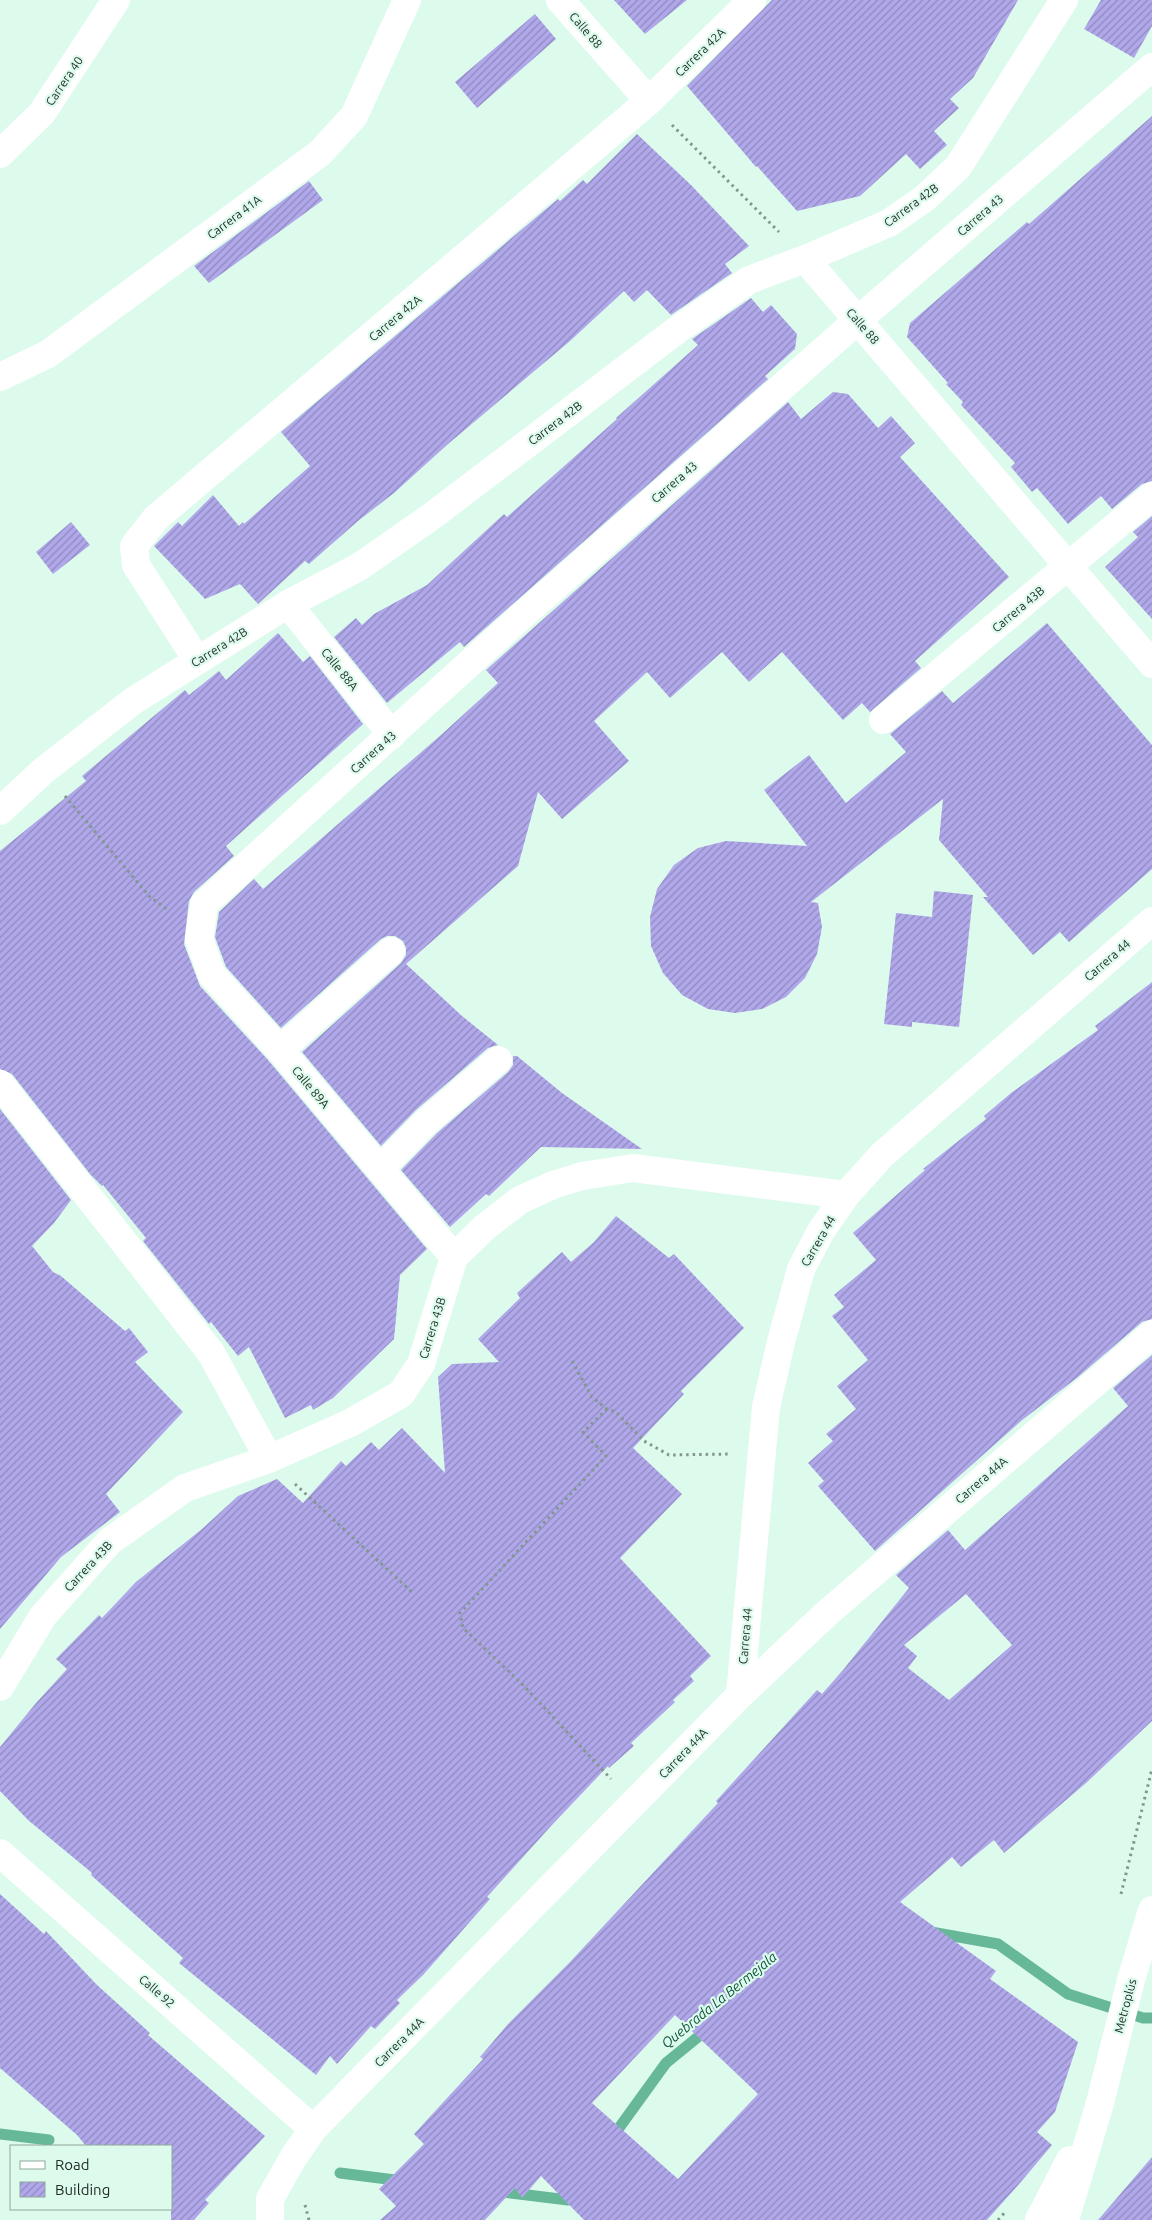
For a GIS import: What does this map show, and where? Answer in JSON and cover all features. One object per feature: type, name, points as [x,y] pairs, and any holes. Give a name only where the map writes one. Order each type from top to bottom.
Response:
[{"type":"street","name":"Carrera 40","points":[[0,153],[42,113],[116,0]]},
{"type":"street","name":"Carrera 41A","points":[[0,377],[48,354],[320,153],[354,116],[406,0]]},
{"type":"street","name":"Calle 88","points":[[560,0],[649,102]]},
{"type":"street","name":"Carrera 42A","points":[[197,660],[136,565],[134,546],[156,518],[649,102],[752,0]]},
{"type":"street","name":"Carrera 42B","points":[[0,811],[43,771],[133,701],[288,604],[358,567],[432,516],[677,330],[749,280],[805,259],[889,223],[925,198],[958,167],[1064,0]]},
{"type":"street","name":"Carrera 43","points":[[203,909],[530,609],[858,320],[1152,67]]},
{"type":"street","name":"Calle 88","points":[[805,259],[1152,664]]},
{"type":"street","name":"Carrera 43B","points":[[883,720],[1152,496]]},
{"type":"street","name":"Calle 88A","points":[[288,604],[392,735]]},
{"type":"street","name":"Calle 89A","points":[[203,909],[199,939],[212,975],[280,1050],[454,1257]]},
{"type":"street","name":"Carrera 44","points":[[740,1695],[766,1407],[801,1269],[821,1231],[846,1195],[882,1155],[1152,921]]},
{"type":"street","points":[[280,1050],[391,951]]},
{"type":"street","points":[[380,1168],[426,1122],[498,1060]]},
{"type":"street","points":[[0,1084],[211,1353],[276,1456]]},
{"type":"street","name":"Carrera 43B","points":[[0,1687],[44,1616],[110,1541],[186,1488],[276,1456],[350,1423],[401,1394],[421,1364],[454,1257],[485,1227],[520,1200],[553,1185],[582,1176],[633,1168],[846,1195]]},
{"type":"street","name":"Carrera 44A","points":[[270,2220],[270,2199],[293,2158],[313,2129],[740,1695],[826,1614],[1152,1334]]},
{"type":"street","name":"Calle 92","points":[[0,1853],[313,2129]]},
{"type":"street","name":"Metroplús","points":[[1065,2220],[1100,2101],[1131,1980],[1152,1910]]},
{"type":"street","name":"Metroplús","points":[[1039,2220],[1100,2101]]},
{"type":"path","points":[[649,102],[805,259]]},
{"type":"path","points":[[43,771],[97,832],[149,896],[169,910],[203,909]]},
{"type":"path","points":[[572,1361],[592,1397],[607,1409],[616,1412],[644,1441],[669,1455],[762,1452]]},
{"type":"path","points":[[607,1409],[583,1432],[606,1456],[460,1613],[463,1628],[522,1684],[634,1803]]},
{"type":"path","points":[[276,1456],[414,1594]]},
{"type":"path","points":[[1119,1904],[1152,1770]]},
{"type":"building","points":[[614,0],[687,0],[645,34]]},
{"type":"building","points":[[772,0],[1018,0],[973,78],[950,99],[959,108],[934,131],[947,145],[920,169],[906,154],[860,196],[797,211],[756,167],[687,86]]},
{"type":"building","points":[[1101,0],[1152,0],[1152,26],[1134,58],[1084,29]]},
{"type":"building","points":[[535,14],[556,39],[477,108],[455,82]]},
{"type":"building","points":[[1152,116],[1152,481],[1142,484],[1112,509],[1101,496],[1068,524],[1037,488],[1032,492],[1011,467],[1015,463],[961,405],[963,402],[946,384],[948,383],[907,337],[910,323],[1027,222],[1029,224]]},
{"type":"building","points":[[637,134],[691,185],[749,246],[725,264],[732,273],[671,315],[647,290],[634,302],[624,291],[570,341],[448,444],[394,493],[358,521],[309,564],[305,561],[258,604],[240,584],[205,599],[154,546],[178,522],[182,526],[213,495],[239,526],[243,522],[244,524],[310,466],[281,432],[558,199],[560,201],[583,180],[587,184]]},
{"type":"building","points":[[309,181],[323,200],[209,283],[194,266]]},
{"type":"building","points":[[751,298],[763,312],[771,305],[797,334],[795,349],[765,376],[768,379],[464,647],[460,642],[387,703],[334,637],[356,618],[362,625],[374,614],[427,585],[504,514],[507,517],[698,345],[692,339]]},
{"type":"building","points":[[833,392],[848,394],[878,428],[891,416],[915,443],[900,457],[1009,577],[915,661],[921,668],[870,712],[862,703],[843,720],[782,652],[749,682],[722,652],[670,698],[647,672],[594,721],[629,761],[562,819],[538,792],[518,866],[406,964],[462,1016],[498,1045],[488,1048],[416,1110],[381,1146],[302,1052],[401,963],[406,955],[403,941],[395,936],[387,936],[381,939],[281,1028],[226,967],[215,937],[219,912],[254,879],[263,889],[441,735],[498,683],[486,670],[788,402],[801,419]]},
{"type":"building","points":[[1152,516],[1152,619],[1105,567],[1138,537],[1133,532]]},
{"type":"building","points":[[71,522],[90,545],[53,574],[36,552]]},
{"type":"building","points":[[1047,623],[1152,745],[1152,869],[1069,942],[1060,932],[1033,955],[983,897],[988,897],[939,840],[943,799],[811,902],[818,903],[822,927],[817,954],[805,978],[786,997],[762,1009],[735,1013],[708,1009],[682,995],[663,973],[651,946],[650,917],[657,889],[674,865],[698,848],[726,841],[807,846],[764,790],[809,755],[846,803],[906,752],[890,734],[942,691],[953,703]]},
{"type":"building","points":[[278,633],[303,662],[310,656],[363,724],[226,846],[234,856],[194,892],[189,901],[184,944],[200,986],[268,1060],[427,1249],[400,1275],[394,1339],[333,1398],[313,1410],[311,1405],[285,1418],[249,1347],[238,1356],[211,1322],[209,1324],[143,1241],[146,1238],[103,1185],[90,1174],[12,1074],[0,1069],[0,851],[86,781],[82,776],[185,690],[189,695],[219,671],[226,680]]},
{"type":"building","points":[[934,891],[973,895],[959,1027],[912,1022],[912,1027],[884,1024],[896,913],[932,917]]},
{"type":"building","points":[[1152,982],[1152,1319],[1142,1322],[1078,1377],[1021,1421],[875,1551],[818,1486],[824,1481],[808,1463],[833,1441],[826,1434],[856,1409],[837,1386],[868,1360],[832,1316],[844,1307],[834,1295],[876,1260],[853,1233],[925,1170],[923,1169],[986,1119],[984,1116],[1011,1093],[1098,1030],[1095,1026]]},
{"type":"building","points":[[513,1056],[517,1056],[562,1093],[642,1149],[541,1147],[489,1196],[486,1194],[450,1227],[401,1170],[437,1133],[508,1072],[513,1065]]},
{"type":"building","points":[[0,1109],[71,1200],[54,1223],[32,1246],[53,1272],[61,1276],[125,1331],[129,1328],[148,1352],[135,1362],[183,1412],[106,1494],[120,1512],[61,1557],[0,1629]]},
{"type":"building","points":[[616,1216],[669,1258],[674,1254],[744,1328],[681,1391],[684,1394],[633,1448],[682,1494],[620,1558],[711,1656],[690,1676],[694,1681],[673,1700],[675,1702],[631,1743],[634,1746],[609,1768],[608,1766],[487,1897],[490,1899],[423,1975],[397,2000],[400,2003],[375,2029],[371,2026],[337,2064],[330,2056],[316,2075],[179,1963],[183,1958],[91,1875],[92,1873],[28,1820],[0,1791],[0,1747],[67,1669],[56,1659],[99,1615],[102,1618],[136,1582],[202,1529],[238,1496],[277,1479],[303,1503],[341,1461],[346,1466],[371,1442],[379,1450],[402,1428],[445,1473],[438,1377],[452,1364],[499,1362],[478,1339],[520,1298],[517,1293],[562,1252],[571,1262],[594,1242]]},
{"type":"building","points":[[1152,1355],[1152,1721],[1086,1783],[1004,1853],[994,1840],[961,1867],[952,1857],[900,1902],[996,1971],[990,1979],[1078,2042],[1055,2112],[1037,2132],[1052,2145],[1020,2183],[987,2220],[584,2220],[541,2176],[522,2198],[515,2188],[485,2220],[380,2220],[396,2206],[379,2189],[424,2144],[414,2134],[483,2059],[480,2057],[508,2024],[570,1962],[718,1803],[716,1801],[817,1690],[822,1694],[843,1670],[909,1588],[896,1575],[948,1530],[965,1550],[1128,1406],[1113,1388]],"holes":[[[966,1594],[1012,1645],[949,1700],[908,1668],[917,1656],[904,1645]],[[675,2015],[758,2094],[678,2179],[592,2103]]]},
{"type":"building","points":[[0,1894],[44,1934],[46,1931],[96,1984],[150,2033],[148,2035],[265,2136],[205,2200],[209,2203],[194,2220],[171,2220],[172,2145],[85,2145],[77,2135],[0,2068]]},
{"type":"building","points":[[1152,2157],[1152,2220],[1098,2220]]},
{"type":"waterway","name":"Quebrada La Bermejala","points":[[931,1932],[998,1944],[1068,1994],[1143,2018],[1152,2018]]},
{"type":"waterway","name":"Quebrada La Bermejala","points":[[611,2139],[666,2063],[709,2028]]},
{"type":"waterway","name":"Quebrada La Bermejala","points":[[0,2134],[49,2140]]},
{"type":"waterway","name":"Quebrada La Bermejala","points":[[340,2173],[403,2181]]},
{"type":"waterway","name":"Quebrada La Bermejala","points":[[495,2191],[568,2200],[574,2191]]}]
